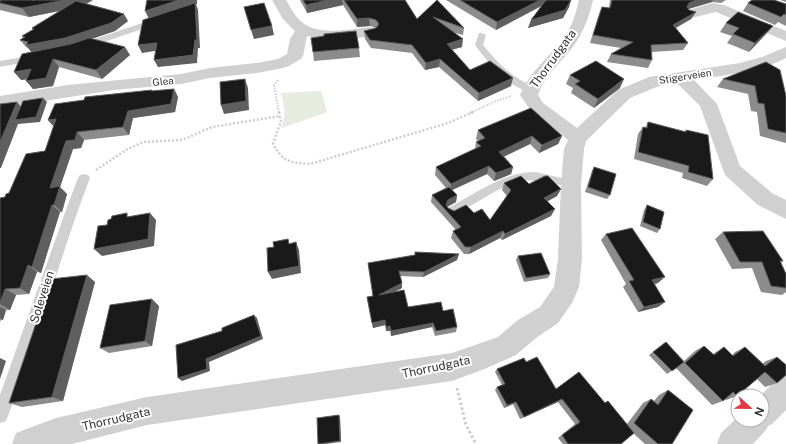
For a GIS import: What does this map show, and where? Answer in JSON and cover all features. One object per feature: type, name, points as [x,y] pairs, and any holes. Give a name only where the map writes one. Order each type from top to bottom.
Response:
[{"type":"street","points":[[279,0],[288,16],[303,29],[318,33],[337,34],[370,32]]},
{"type":"street","name":"Thorrudgata","points":[[27,444],[56,433],[147,411],[452,367],[482,357],[507,346],[548,314],[563,295],[567,287],[570,258],[571,184],[574,149],[578,138],[537,107],[530,92],[543,71],[568,42],[582,15],[586,0]]},
{"type":"street","points":[[691,14],[712,7],[719,8],[786,36]]},
{"type":"street","points":[[291,60],[296,54],[298,39],[303,29]]},
{"type":"street","name":"Stigerveien","points":[[578,138],[624,94],[655,81],[740,68],[768,61],[786,52]]},
{"type":"street","name":"Glea","points":[[0,102],[76,90],[181,79],[210,73],[257,68],[291,60]]},
{"type":"street","points":[[680,76],[708,104],[732,170],[765,199],[786,210]]},
{"type":"street","points":[[770,406],[786,390]]},
{"type":"street","points":[[732,444],[748,428]]},
{"type":"lane","points":[[73,49],[164,19]]},
{"type":"lane","points":[[482,35],[479,45],[489,58],[530,92]]},
{"type":"lane","points":[[0,64],[46,56]]},
{"type":"lane","points":[[452,211],[509,181],[521,177],[540,177],[571,184]]},
{"type":"lane","name":"Soleveien","points":[[0,414],[19,368],[62,237],[84,178]]},
{"type":"path","points":[[291,60],[298,69],[282,76],[274,85],[281,121],[273,144],[280,156],[291,162],[310,164],[324,161],[348,152],[448,123],[509,96],[530,92]]},
{"type":"path","points":[[84,178],[135,145],[150,141],[182,140],[212,127],[280,116]]},
{"type":"path","points":[[452,367],[466,425],[476,444]]},
{"type":"shaded area","points":[[321,91],[327,112],[282,128],[285,112],[281,93]]},
{"type":"building","points":[[0,0],[65,0],[22,8],[0,3]]},
{"type":"building","points":[[147,0],[179,0],[145,11]]},
{"type":"building","points":[[303,0],[328,0],[306,5]]},
{"type":"building","points":[[344,0],[405,0],[417,19],[437,0],[464,28],[433,17],[463,39],[447,44],[470,70],[490,61],[513,78],[479,93],[440,59],[426,63],[412,45],[370,40],[364,31],[376,28],[379,24],[376,20],[369,18],[357,19]]},
{"type":"building","points":[[460,0],[540,0],[497,22]]},
{"type":"building","points":[[546,0],[571,0],[565,10],[531,20]]},
{"type":"building","points":[[612,0],[697,0],[689,3],[687,7],[689,10],[696,12],[673,25],[688,43],[651,45],[652,60],[611,54],[633,42],[593,35],[602,7],[610,8]]},
{"type":"building","points":[[752,0],[774,0],[786,4],[786,15],[784,14],[781,17],[748,3]]},
{"type":"building","points":[[76,1],[124,14],[111,23],[65,38],[26,45],[28,42],[20,40],[25,37],[22,36],[34,29],[32,28]]},
{"type":"building","points":[[195,3],[197,40],[195,40],[193,55],[154,60],[157,43],[138,45],[143,20]]},
{"type":"building","points":[[264,3],[272,26],[251,30],[244,7]]},
{"type":"building","points":[[738,12],[773,26],[755,43],[733,34],[739,28],[726,23]]},
{"type":"building","points":[[356,31],[359,48],[313,52],[311,38],[324,36],[324,34]]},
{"type":"building","points":[[89,38],[125,47],[96,70],[53,59],[46,78],[26,81],[31,69],[14,72],[22,54],[71,44]]},
{"type":"building","points":[[596,61],[624,79],[598,99],[575,84],[580,81],[570,75]]},
{"type":"building","points":[[766,62],[780,70],[786,96],[786,133],[768,129],[764,104],[758,103],[755,86],[723,79]]},
{"type":"building","points":[[245,79],[246,101],[221,105],[220,82]]},
{"type":"building","points":[[174,89],[171,104],[128,111],[123,127],[77,132],[75,140],[66,141],[50,188],[60,186],[54,205],[52,205],[32,267],[28,265],[20,288],[5,289],[0,303],[0,198],[5,197],[6,194],[9,193],[26,154],[45,151],[56,119],[48,120],[55,104],[84,100],[85,97]]},
{"type":"building","points":[[43,98],[36,117],[15,120],[23,101]]},
{"type":"building","points":[[17,102],[0,142],[0,104]]},
{"type":"building","points":[[531,108],[562,136],[542,145],[532,136],[499,152],[513,167],[496,173],[489,166],[451,184],[436,167],[481,146],[476,142],[485,138],[478,130]]},
{"type":"building","points":[[648,122],[686,132],[686,130],[708,135],[713,179],[688,172],[689,166],[638,152],[643,127],[647,128]]},
{"type":"building","points":[[594,167],[616,174],[610,195],[588,187]]},
{"type":"building","points":[[521,176],[529,184],[548,176],[561,189],[544,198],[555,209],[505,234],[503,231],[471,247],[465,247],[453,231],[461,227],[432,195],[449,187],[457,195],[448,200],[446,205],[448,208],[454,211],[466,205],[474,213],[482,209],[490,220],[511,190],[504,183]]},
{"type":"building","points":[[647,205],[664,212],[660,229],[643,222]]},
{"type":"building","points":[[127,213],[127,217],[150,213],[148,239],[94,249],[98,226],[107,225],[108,220],[111,219],[112,216]]},
{"type":"building","points":[[632,228],[665,277],[652,280],[665,302],[644,307],[629,281],[634,280],[606,234]]},
{"type":"building","points":[[763,231],[783,261],[780,261],[786,274],[786,288],[771,286],[762,262],[740,262],[723,232]]},
{"type":"building","points":[[288,239],[289,244],[296,242],[299,266],[268,272],[267,248],[274,247],[273,242]]},
{"type":"building","points":[[415,252],[459,254],[424,272],[399,271],[402,283],[379,295],[404,290],[408,307],[441,302],[443,311],[453,309],[457,327],[436,331],[433,323],[391,331],[390,326],[386,327],[385,320],[372,323],[367,297],[373,296],[368,263],[415,255]]},
{"type":"building","points":[[541,253],[550,274],[526,278],[518,256]]},
{"type":"building","points":[[87,275],[52,397],[9,403],[51,279]]},
{"type":"building","points":[[152,299],[145,341],[100,348],[110,305]]},
{"type":"building","points":[[254,315],[261,336],[206,359],[207,369],[178,378],[176,345],[222,331],[222,328]]},
{"type":"building","points":[[666,342],[684,362],[672,371],[653,352]]},
{"type":"building","points":[[704,346],[714,355],[724,347],[733,356],[745,347],[765,366],[777,357],[786,365],[786,375],[777,383],[765,372],[746,388],[730,388],[730,395],[723,401],[685,363]]},
{"type":"building","points":[[537,357],[556,389],[579,372],[605,403],[608,401],[634,433],[621,444],[568,444],[562,435],[580,422],[562,399],[524,417],[516,402],[507,405],[497,387],[505,384],[497,369],[524,358],[526,362]]},
{"type":"building","points":[[668,390],[693,410],[672,444],[658,444],[634,423],[651,399],[658,405]]},
{"type":"building","points":[[339,415],[340,441],[318,444],[317,418]]}]
